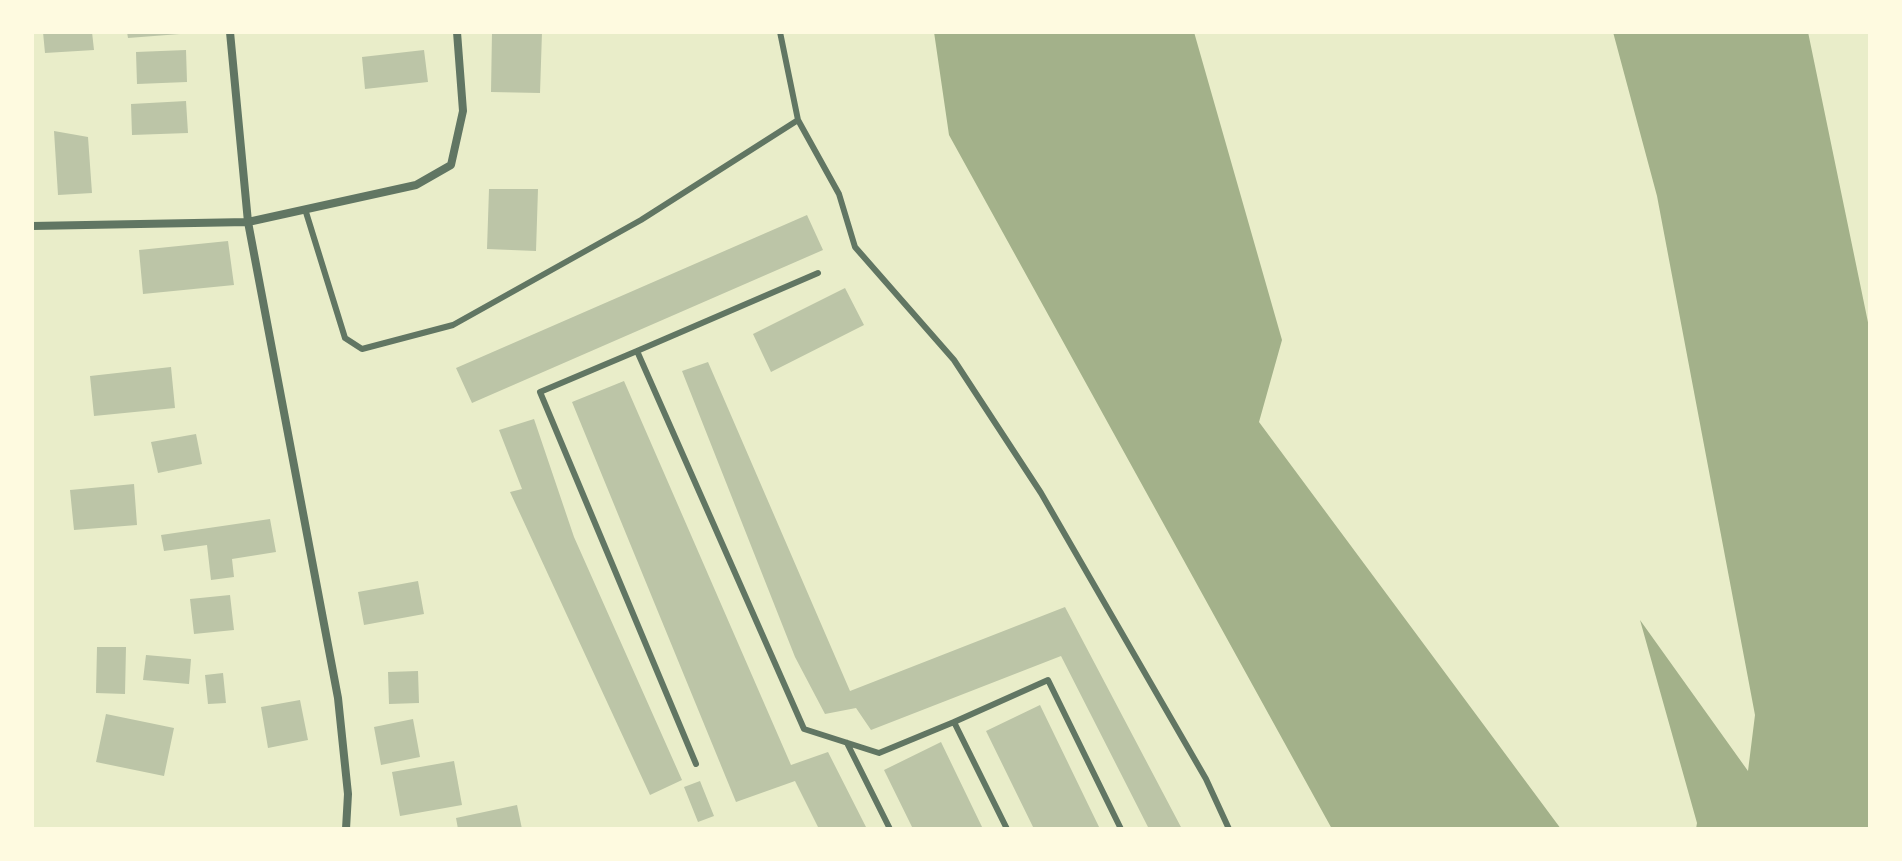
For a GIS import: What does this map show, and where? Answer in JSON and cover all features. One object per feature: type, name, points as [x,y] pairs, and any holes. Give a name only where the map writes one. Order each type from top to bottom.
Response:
[{"type":"street","points":[[230,32],[248,222],[326,623],[348,794],[346,829]]},
{"type":"street","points":[[32,226],[248,222],[416,185],[451,165],[463,111],[457,32]]},
{"type":"lane","points":[[780,32],[798,120],[839,194],[855,247],[954,360],[1041,493],[1206,779],[1229,829]]},
{"type":"lane","points":[[305,209],[345,338],[362,349],[453,325],[641,220],[798,120]]},
{"type":"lane","points":[[696,764],[540,392],[818,273]]},
{"type":"lane","points":[[637,351],[804,729],[879,753],[1048,680],[1121,829]]},
{"type":"lane","points":[[954,722],[1007,829]]},
{"type":"lane","points":[[847,743],[890,829]]},
{"type":"shaded area","points":[[934,32],[1194,32],[1282,340],[1259,422],[1561,829],[1332,829],[949,135]]},
{"type":"shaded area","points":[[1613,32],[1808,32],[1870,332],[1870,829],[1696,829],[1697,823],[1640,620],[1748,771],[1755,715],[1657,196]]},
{"type":"building","points":[[43,32],[92,32],[94,50],[45,53]]},
{"type":"building","points":[[127,32],[180,32],[180,34],[128,38]]},
{"type":"building","points":[[492,32],[542,32],[540,93],[491,92]]},
{"type":"building","points":[[186,50],[187,82],[137,84],[136,52]]},
{"type":"building","points":[[424,50],[428,82],[365,89],[362,57]]},
{"type":"building","points":[[186,101],[188,133],[132,135],[131,104]]},
{"type":"building","points":[[54,131],[88,137],[92,193],[58,195]]},
{"type":"building","points":[[489,189],[538,189],[536,251],[487,249]]},
{"type":"building","points":[[807,215],[823,250],[472,403],[456,368]]},
{"type":"building","points":[[228,241],[234,285],[143,294],[139,250]]},
{"type":"building","points":[[845,288],[864,325],[771,372],[753,334]]},
{"type":"building","points":[[708,362],[850,691],[1065,607],[1182,829],[1149,829],[1061,656],[871,730],[856,708],[825,714],[795,657],[682,371]]},
{"type":"building","points":[[171,367],[175,408],[94,416],[90,376]]},
{"type":"building","points":[[624,381],[791,765],[828,752],[867,829],[819,829],[795,781],[736,802],[572,402]]},
{"type":"building","points":[[534,419],[574,537],[682,780],[650,795],[510,492],[522,489],[499,430]]},
{"type":"building","points":[[196,434],[202,464],[158,473],[151,442]]},
{"type":"building","points":[[134,484],[137,525],[74,530],[70,490]]},
{"type":"building","points":[[270,519],[276,552],[232,559],[234,577],[211,580],[207,545],[164,551],[161,535]]},
{"type":"building","points":[[418,581],[424,614],[364,625],[358,592]]},
{"type":"building","points":[[230,595],[234,630],[194,634],[190,599]]},
{"type":"building","points":[[97,647],[126,647],[125,694],[96,693]]},
{"type":"building","points":[[146,655],[191,659],[189,684],[143,680]]},
{"type":"building","points":[[418,671],[419,703],[389,704],[388,672]]},
{"type":"building","points":[[223,673],[226,703],[208,704],[205,675]]},
{"type":"building","points":[[300,700],[308,740],[268,748],[261,707]]},
{"type":"building","points":[[1040,705],[1100,829],[1034,829],[986,731]]},
{"type":"building","points":[[106,714],[174,728],[164,776],[96,762]]},
{"type":"building","points":[[413,719],[420,757],[381,765],[374,727]]},
{"type":"building","points":[[941,742],[983,829],[913,829],[884,770]]},
{"type":"building","points":[[454,761],[462,805],[400,816],[392,772]]},
{"type":"building","points":[[700,781],[714,816],[698,822],[684,787]]},
{"type":"building","points":[[517,805],[522,829],[458,829],[456,818]]}]
